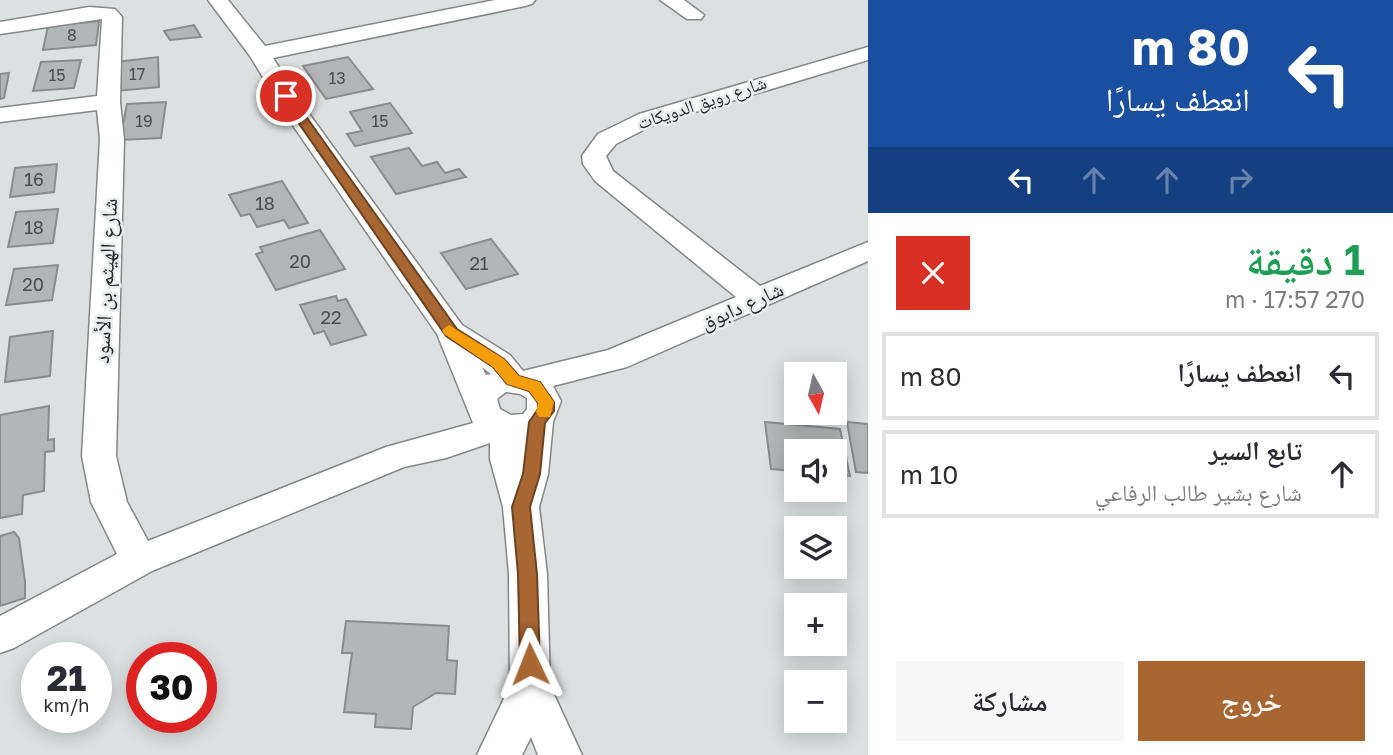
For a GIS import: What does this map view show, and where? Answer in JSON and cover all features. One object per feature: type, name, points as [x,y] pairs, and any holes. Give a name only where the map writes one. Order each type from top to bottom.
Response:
[{"type":"street","points":[[218,0],[260,54],[306,127],[509,416],[507,459],[521,507],[528,574],[530,686],[514,728],[499,755]]},
{"type":"street","points":[[260,54],[525,0]]},
{"type":"street","points":[[670,0],[694,15]]},
{"type":"street","name":"شارع الهيثم بن الأسود","points":[[0,28],[89,13],[108,13],[113,23],[108,102],[112,139],[99,456],[110,502],[139,560]]},
{"type":"street","name":"شارع رويق الدويكات","points":[[757,299],[604,176],[595,164],[594,156],[607,139],[647,119],[868,52]]},
{"type":"street","points":[[0,115],[108,102]]},
{"type":"street","name":"شارع دابوق","points":[[616,359],[489,387],[509,416],[616,359],[868,251]]},
{"type":"street","points":[[0,636],[139,560],[398,456],[446,445],[546,402],[542,393],[518,381],[499,363],[451,332]]},
{"type":"street","points":[[530,686],[560,755]]},
{"type":"building","points":[[99,21],[96,45],[43,50],[48,26]]},
{"type":"building","points":[[194,25],[201,37],[170,40],[164,31]]},
{"type":"building","points":[[158,57],[159,87],[116,91],[116,62]]},
{"type":"building","points":[[348,57],[373,89],[326,99],[303,66]]},
{"type":"building","points":[[81,60],[74,88],[33,91],[41,62]]},
{"type":"building","points":[[9,73],[4,98],[0,99],[0,74]]},
{"type":"building","points":[[166,102],[161,138],[120,140],[127,104]]},
{"type":"building","points":[[390,103],[412,133],[355,146],[347,134],[362,131],[350,112]]},
{"type":"building","points":[[409,148],[422,166],[437,162],[445,173],[459,169],[466,177],[396,194],[371,157]]},
{"type":"building","points":[[57,164],[54,192],[10,197],[15,168]]},
{"type":"building","points":[[282,181],[308,223],[289,228],[284,220],[257,227],[250,214],[241,216],[229,195]]},
{"type":"building","points":[[58,209],[53,243],[8,247],[16,212]]},
{"type":"building","points":[[320,230],[345,269],[276,290],[256,254],[263,252],[260,247]]},
{"type":"building","points":[[491,239],[518,274],[466,289],[441,253]]},
{"type":"building","points":[[58,265],[52,300],[6,305],[14,269]]},
{"type":"building","points":[[336,296],[338,301],[346,299],[366,335],[331,345],[324,331],[314,334],[300,305]]},
{"type":"building","points":[[53,331],[50,376],[5,382],[10,337]]},
{"type":"building","points":[[49,406],[48,440],[54,439],[54,451],[45,452],[44,491],[23,495],[22,514],[0,518],[0,415]]},
{"type":"building","points":[[765,422],[840,429],[842,439],[784,439],[784,470],[771,469]]},
{"type":"building","points":[[847,422],[868,424],[868,473],[856,472]]},
{"type":"building","points":[[14,532],[19,538],[25,598],[0,606],[0,536]]},
{"type":"building","points":[[346,621],[449,626],[447,660],[457,661],[455,694],[436,693],[413,707],[411,729],[375,727],[376,714],[344,712],[352,653],[342,653]]},
{"type":"slow traffic","points":[[449,330],[499,363],[513,380],[534,386],[542,393],[546,402],[544,412]]},
{"type":"route","points":[[286,96],[451,332],[499,363],[513,380],[534,386],[542,393],[546,402],[546,411],[537,422],[531,474],[521,507],[528,574],[530,664]]}]
